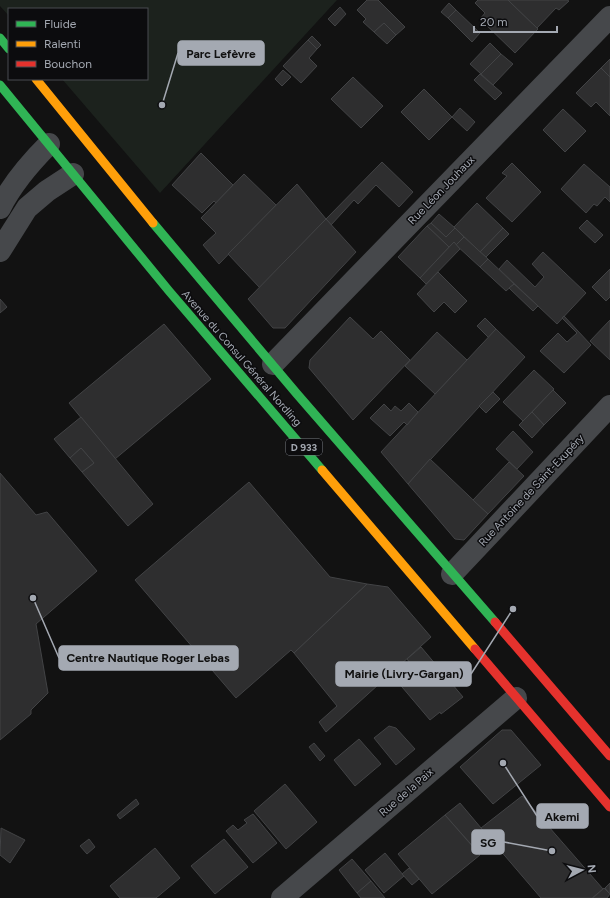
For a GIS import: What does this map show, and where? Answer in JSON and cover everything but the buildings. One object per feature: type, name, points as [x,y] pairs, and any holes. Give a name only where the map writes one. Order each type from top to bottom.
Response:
[{"type":"main road","points":[[0,38],[8,47]]},
{"type":"main road","name":"Avenue du Consul Général Nordling","points":[[37,80],[192,271],[452,574],[575,713],[610,756]]},
{"type":"main road","name":"Avenue du Consul Général Nordling","points":[[0,86],[169,291],[610,807]]},
{"type":"street","name":"Rue Léon Jouhaux","points":[[273,364],[610,17]]},
{"type":"street","points":[[0,208],[28,166],[49,144]]},
{"type":"street","points":[[0,251],[28,208],[47,191],[73,174]]},
{"type":"street","name":"Rue Antoine de Saint-Exupéry","points":[[452,574],[610,406]]},
{"type":"street","name":"Rue de la Paix","points":[[296,894],[516,698]]},
{"type":"shaded area","points":[[0,0],[337,0],[160,193],[63,80],[148,80],[148,8],[8,8],[8,15],[0,6]]},
{"type":"traffic: fast","points":[[0,38],[8,48]]},
{"type":"traffic: fast","points":[[0,85],[169,291],[322,470]]},
{"type":"traffic: fast","points":[[153,223],[297,394],[495,622]]},
{"type":"traffic: slow","points":[[37,80],[153,223]]},
{"type":"traffic: slow","points":[[322,470],[475,649]]},
{"type":"traffic: jam","points":[[495,622],[610,756]]},
{"type":"traffic: jam","points":[[475,649],[610,807]]},
{"type":"place","name":"Parc Lefèvre","points":[[162,105]]},
{"type":"place","name":"Centre Nautique Roger Lebas","points":[[33,598]]},
{"type":"place","name":"Mairie (Livry-Gargan)","points":[[513,609]]},
{"type":"place","name":"Akemi","points":[[503,763]]},
{"type":"place","name":"SG","points":[[552,851]]}]
